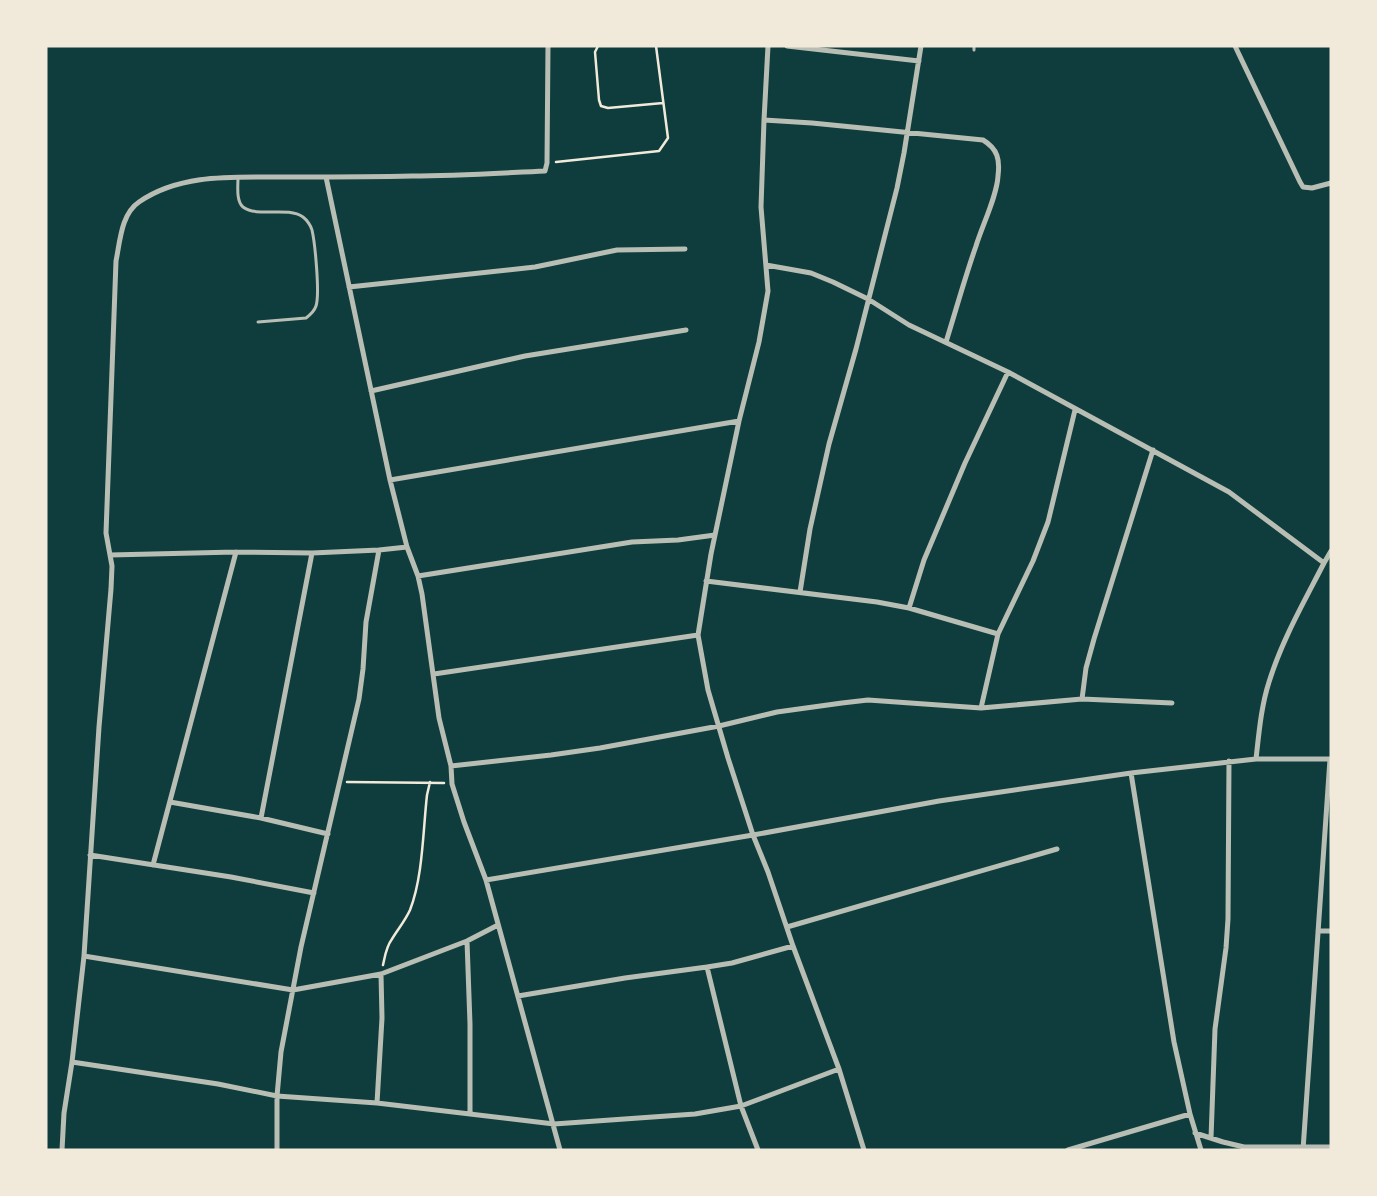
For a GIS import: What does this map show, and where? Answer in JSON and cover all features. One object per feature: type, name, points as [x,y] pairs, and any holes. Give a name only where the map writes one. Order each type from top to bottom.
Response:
[{"type":"street","points":[[62,1150],[64,1113],[84,956],[111,589],[110,555],[106,533],[116,261],[125,220],[136,203],[167,188],[195,180],[414,176],[545,171],[548,46]]},
{"type":"street","points":[[768,46],[761,223],[768,292],[759,342],[715,534],[698,635],[706,681],[753,835],[839,1069],[864,1150]]},
{"type":"street","points":[[787,46],[919,61]]},
{"type":"street","points":[[800,592],[810,529],[829,444],[897,188],[908,133],[921,46]]},
{"type":"street","points":[[1235,46],[1303,187],[1312,188],[1331,183]]},
{"type":"street","points":[[764,120],[983,140],[992,145],[998,162],[998,178],[946,342]]},
{"type":"street","points":[[326,177],[390,480],[407,547],[418,576],[439,718],[451,766],[452,784],[486,880],[560,1150]]},
{"type":"street","points":[[349,287],[535,267],[617,250],[684,249]]},
{"type":"street","points":[[766,265],[811,273],[868,299],[909,325],[1008,372],[1074,410],[1153,450],[1229,492],[1324,563]]},
{"type":"street","points":[[371,391],[525,356],[686,330]]},
{"type":"street","points":[[909,608],[924,560],[965,463],[1008,372]]},
{"type":"street","points":[[981,708],[998,634],[1033,561],[1045,529],[1074,410]]},
{"type":"street","points":[[390,480],[740,421]]},
{"type":"street","points":[[1082,699],[1086,668],[1094,639],[1153,450]]},
{"type":"street","points":[[418,576],[632,542],[678,540],[715,534]]},
{"type":"street","points":[[110,555],[236,552],[312,553],[407,547]]},
{"type":"street","points":[[277,1150],[277,1096],[281,1052],[314,893],[362,683],[366,622],[379,550]]},
{"type":"street","points":[[1256,759],[1262,712],[1269,684],[1290,631],[1331,550]]},
{"type":"street","points":[[153,865],[236,552]]},
{"type":"street","points":[[261,818],[312,553]]},
{"type":"street","points":[[706,581],[845,597],[909,608],[998,634]]},
{"type":"street","points":[[434,674],[698,635]]},
{"type":"street","points":[[451,766],[551,756],[650,740],[785,710],[868,700],[981,708],[1082,699],[1172,703]]},
{"type":"street","points":[[486,880],[753,835],[939,801],[1131,773],[1256,759],[1330,759],[1302,1148]]},
{"type":"street","points":[[1211,1138],[1215,1029],[1228,919],[1229,761]]},
{"type":"street","points":[[1131,773],[1174,1042],[1190,1114],[1201,1150]]},
{"type":"street","points":[[170,802],[261,818],[328,834]]},
{"type":"street","points":[[787,927],[1057,849]]},
{"type":"street","points":[[90,855],[314,893]]},
{"type":"street","points":[[84,956],[293,990],[381,974],[467,941],[498,924]]},
{"type":"street","points":[[1318,931],[1331,931]]},
{"type":"street","points":[[467,941],[470,1024],[470,1114]]},
{"type":"street","points":[[518,996],[737,962],[793,946]]},
{"type":"street","points":[[707,967],[741,1106],[758,1150]]},
{"type":"street","points":[[377,1103],[382,1018],[381,974]]},
{"type":"street","points":[[72,1062],[218,1084],[277,1096],[377,1103],[554,1124],[695,1114],[741,1106],[839,1069]]},
{"type":"street","points":[[1068,1150],[1190,1114]]},
{"type":"street","points":[[1195,1133],[1244,1147],[1331,1147]]},
{"type":"lane","points":[[238,178],[239,200],[242,206],[251,210],[294,213],[304,218],[312,228],[317,296],[316,307],[312,314],[306,318],[258,322]]},
{"type":"path","points":[[598,46],[595,52],[601,106],[608,108],[663,103]]},
{"type":"path","points":[[546,163],[659,151],[668,138],[656,46]]},
{"type":"path","points":[[340,782],[430,782],[452,784]]},
{"type":"path","points":[[381,974],[386,950],[391,939],[402,926],[410,909],[416,887],[430,782]]}]
